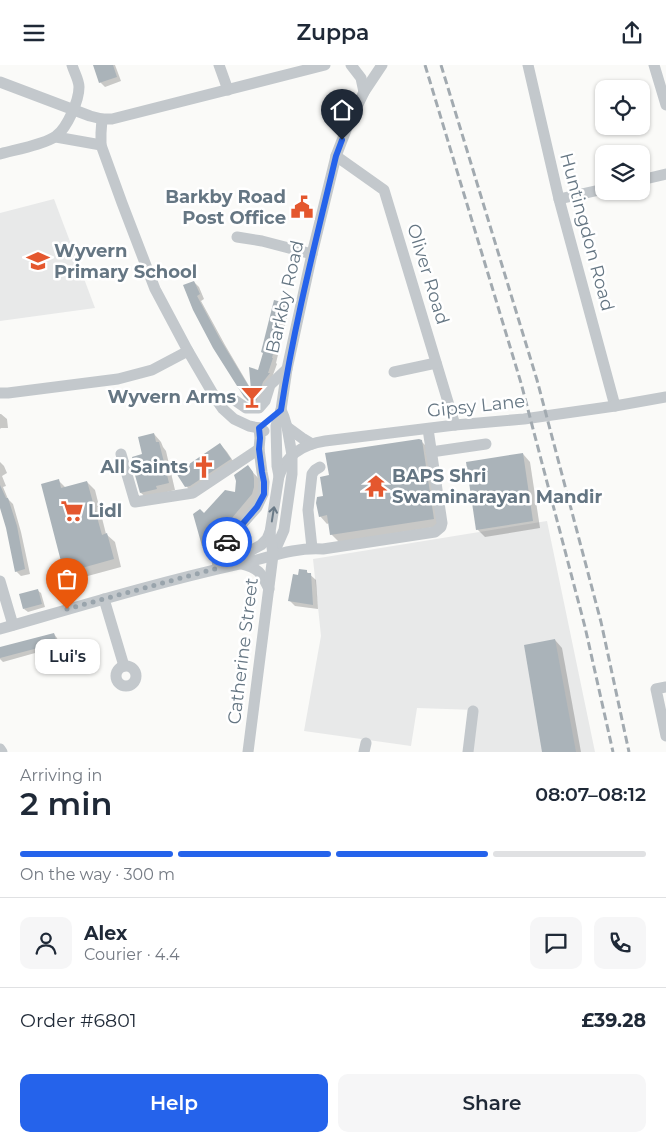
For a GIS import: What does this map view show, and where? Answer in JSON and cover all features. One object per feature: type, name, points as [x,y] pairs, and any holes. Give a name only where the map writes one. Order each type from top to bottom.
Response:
[{"type":"street","points":[[0,154],[45,142],[56,137],[64,128],[78,95],[79,86],[72,65]]},
{"type":"street","points":[[219,65],[228,90]]},
{"type":"street","points":[[0,82],[90,116],[112,119],[325,65]]},
{"type":"street","points":[[351,65],[361,78],[364,92]]},
{"type":"street","name":"Barkby Road","points":[[292,455],[287,427],[281,410],[287,369],[312,254],[336,156],[364,92],[382,65]]},
{"type":"street","name":"Huntingdon Road","points":[[528,65],[559,199],[615,406]]},
{"type":"street","points":[[654,65],[666,105]]},
{"type":"street","points":[[102,119],[101,145],[119,195],[155,289],[188,351],[223,409],[234,419],[249,426],[259,428],[292,455],[292,474],[284,531],[273,555]]},
{"type":"street","points":[[56,137],[101,145]]},
{"type":"street","name":"Oliver Road","points":[[336,156],[384,190],[455,425]]},
{"type":"street","points":[[650,178],[666,174]]},
{"type":"street","points":[[559,199],[595,191]]},
{"type":"street","points":[[237,237],[262,241],[312,254]]},
{"type":"street","points":[[0,393],[118,379],[152,370],[188,351]]},
{"type":"street","points":[[394,372],[436,363]]},
{"type":"street","points":[[216,399],[233,399],[246,408],[258,408],[265,401],[270,385],[287,369]]},
{"type":"street","name":"Gipsy Lane","points":[[273,555],[270,532],[281,469],[292,455],[312,443],[455,425],[524,419],[666,397]]},
{"type":"street","points":[[259,428],[281,410]]},
{"type":"street","points":[[279,476],[276,425],[281,410]]},
{"type":"street","points":[[287,427],[302,439],[312,443]]},
{"type":"street","points":[[218,568],[219,550],[257,507],[264,494],[259,449],[259,428]]},
{"type":"street","points":[[0,629],[104,599],[134,585],[242,564],[295,550],[323,549],[436,532],[442,523],[428,429]]},
{"type":"street","points":[[431,452],[486,444]]},
{"type":"street","points":[[121,454],[135,502],[193,493],[259,449]]},
{"type":"street","points":[[312,548],[308,510],[312,474],[320,467]]},
{"type":"street","points":[[218,568],[261,545],[267,539],[270,532]]},
{"type":"street","name":"Catherine Street","points":[[248,752],[273,555]]},
{"type":"street","points":[[242,564],[254,567],[262,575],[269,589]]},
{"type":"street","points":[[0,581],[12,625]]},
{"type":"street","points":[[104,599],[124,666]]},
{"type":"street","points":[[661,688],[666,736]]},
{"type":"street","points":[[468,752],[473,711]]},
{"type":"shaded area","name":"Wyvern Primary School","points":[[54,199],[95,308],[0,321],[0,213]]},
{"type":"shaded area","points":[[547,521],[595,752],[473,752],[476,710],[417,708],[411,746],[304,731],[321,636],[313,559]]},
{"type":"building","points":[[93,65],[113,65],[117,77],[99,83]]},
{"type":"building","points":[[194,281],[200,294],[197,296],[251,390],[249,367],[258,370],[274,300],[285,303],[268,373],[270,373],[263,382],[256,401],[248,401],[244,397],[213,348],[193,310],[183,285]]},
{"type":"building","points":[[154,433],[156,442],[159,442],[169,483],[156,486],[157,489],[140,493],[132,457],[142,454],[138,437]]},
{"type":"building","name":"BAPS Shri Swaminarayan Mandir","points":[[422,440],[434,519],[330,535],[327,515],[319,517],[316,503],[317,497],[323,496],[320,477],[329,475],[325,453]]},
{"type":"building","name":"All Saints","points":[[220,443],[231,459],[190,486],[185,487],[176,473]]},
{"type":"building","points":[[523,453],[533,521],[476,530],[466,462]]},
{"type":"building","points":[[248,465],[253,472],[254,479],[252,494],[211,543],[207,546],[202,546],[193,514],[200,509],[204,513],[225,490],[235,492],[236,481],[234,475]]},
{"type":"building","name":"Lidl","points":[[59,479],[61,488],[87,481],[102,535],[107,533],[114,559],[64,573],[41,484]]},
{"type":"building","points":[[0,485],[6,498],[8,498],[17,526],[25,569],[15,572],[0,508]]},
{"type":"building","points":[[299,569],[307,570],[307,573],[311,573],[313,605],[288,601],[293,574],[298,575]]},
{"type":"building","points":[[38,589],[42,604],[23,609],[19,594]]},
{"type":"building","points":[[54,633],[57,643],[0,658],[0,647]]},
{"type":"building","points":[[555,639],[576,752],[542,752],[524,645]]},
{"type":"railway","points":[[425,65],[521,383],[585,627],[613,752]]},
{"type":"railway","points":[[441,65],[537,380],[601,622],[629,752]]},
{"type":"way so far","points":[[67,609],[218,568],[219,550],[227,542]]},
{"type":"place","name":"Barkby Road Post Office","points":[[302,207]]},
{"type":"place","name":"Wyvern Primary School","points":[[38,261]]},
{"type":"place","name":"Wyvern Arms","points":[[252,397]]},
{"type":"place","name":"All Saints","points":[[204,467]]},
{"type":"place","name":"BAPS Shri Swaminarayan Mandir","points":[[376,486]]},
{"type":"place","name":"Lidl","points":[[72,511]]},
{"type":"place","name":"Lui's","points":[[67,609]]},
{"type":"route","points":[[227,542],[257,507],[264,494],[259,449],[259,428],[281,410],[287,369],[312,254],[336,156],[342,140]]}]
